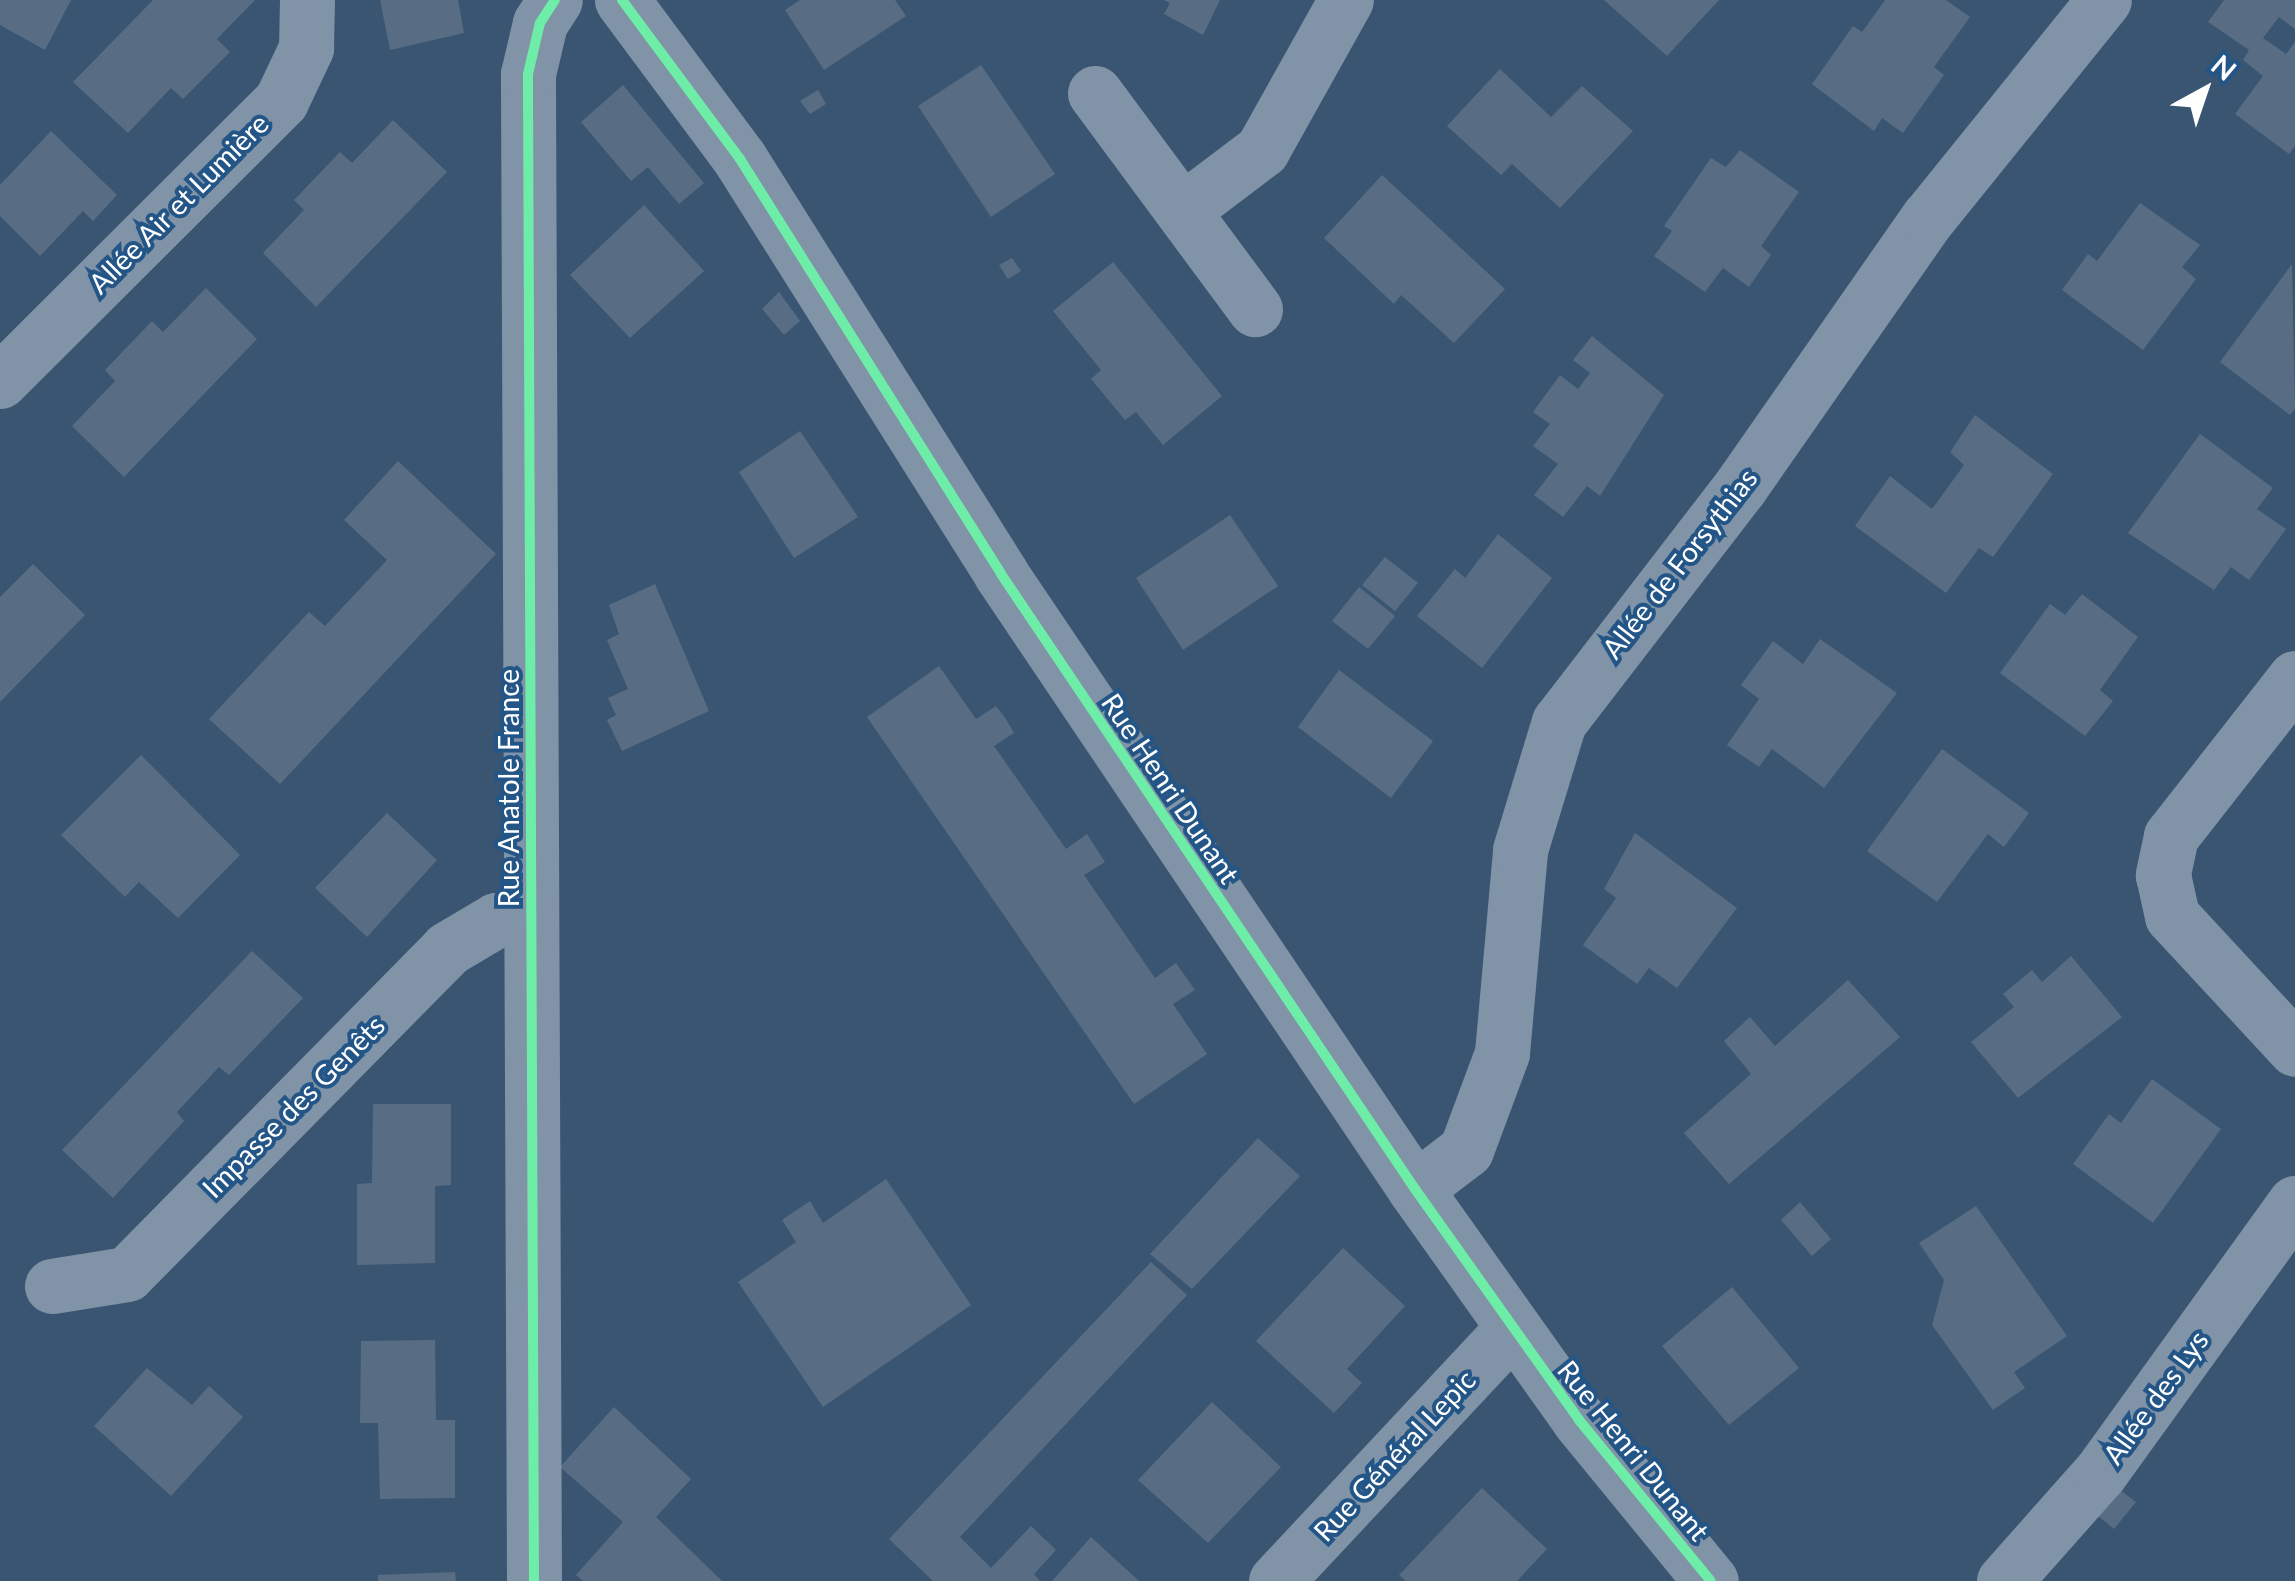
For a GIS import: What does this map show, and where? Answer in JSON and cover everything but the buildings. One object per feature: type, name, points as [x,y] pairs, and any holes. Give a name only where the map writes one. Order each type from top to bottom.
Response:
[{"type":"street","name":"Allée Air et Lumière","points":[[0,381],[281,100],[306,48],[308,0]]},
{"type":"street","name":"Rue Anatole France","points":[[534,1581],[528,74],[540,23],[555,0]]},
{"type":"street","name":"Rue Henri Dunant","points":[[622,0],[740,159],[1001,574],[1415,1189],[1512,1329],[1711,1581]]},
{"type":"street","points":[[1184,209],[1262,150],[1346,0]]},
{"type":"street","name":"Allée de Forsythias","points":[[1415,1189],[1466,1150],[1502,1053],[1520,850],[1558,722],[1740,487],[1928,218],[2104,0]]},
{"type":"street","points":[[1095,93],[1255,310]]},
{"type":"street","points":[[2295,678],[2170,836],[2164,875],[2172,916],[2295,1049]]},
{"type":"street","name":"Impasse des Genêts","points":[[52,1286],[127,1274],[447,949],[496,920],[531,916]]},
{"type":"street","name":"Allée des Lys","points":[[2004,1581],[2100,1473],[2295,1203]]},
{"type":"street","name":"Rue Général Lepic","points":[[1276,1581],[1512,1329]]},
{"type":"cycle path","points":[[534,1581],[528,74],[540,23],[555,0]]},
{"type":"cycle path","points":[[622,0],[740,159],[1001,574],[1415,1189],[1579,1420],[1711,1581]]}]
